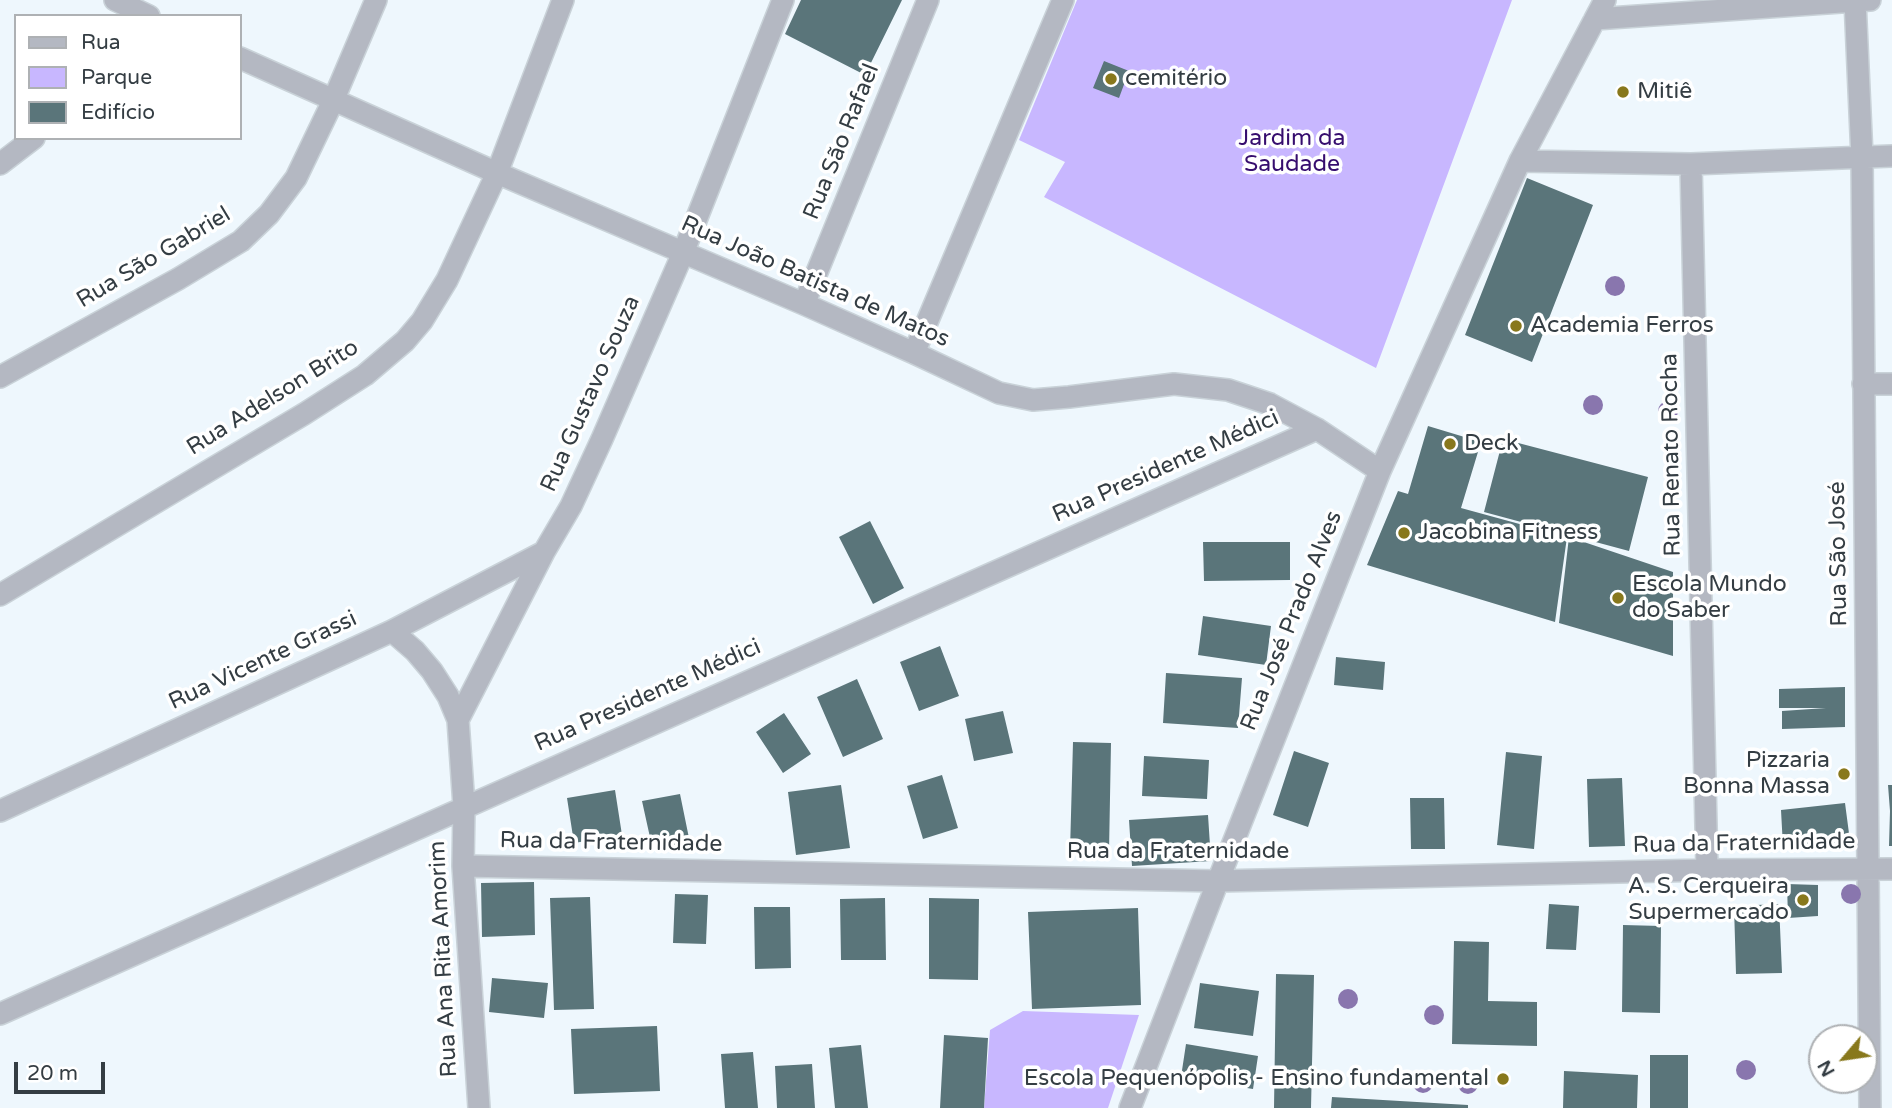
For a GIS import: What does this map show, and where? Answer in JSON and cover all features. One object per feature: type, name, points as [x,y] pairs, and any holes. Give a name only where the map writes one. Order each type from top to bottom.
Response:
[{"type":"street","name":"Rua São Gabriel","points":[[0,377],[178,279],[240,241],[269,214],[296,178],[333,101],[376,0]]},
{"type":"street","name":"Rua Adelson Brito","points":[[0,595],[304,414],[365,374],[405,341],[422,321],[447,280],[498,173],[563,0]]},
{"type":"street","name":"Rua Gustavo Souza","points":[[458,720],[544,552],[571,506],[597,450],[683,253],[783,0]]},
{"type":"street","name":"Rua São Rafael","points":[[804,304],[928,0]]},
{"type":"street","points":[[914,353],[1063,0]]},
{"type":"street","name":"Rua José Prado Alves","points":[[1130,1108],[1380,471],[1520,161],[1605,0]]},
{"type":"street","points":[[1595,19],[1860,0]]},
{"type":"street","name":"Rua São José","points":[[1860,0],[1870,1108]]},
{"type":"street","name":"Rua João Batista de Matos","points":[[242,59],[498,173],[804,304],[999,393],[1032,400],[1174,384],[1228,390],[1270,404],[1317,429],[1380,471]]},
{"type":"street","points":[[0,164],[31,140]]},
{"type":"street","points":[[1520,161],[1691,164],[1892,156]]},
{"type":"street","name":"Rua Renato Rocha","points":[[1691,164],[1707,870]]},
{"type":"street","points":[[1863,384],[1892,384]]},
{"type":"street","name":"Rua Presidente Médici","points":[[0,1014],[1317,429]]},
{"type":"street","name":"Rua Vicente Grassi","points":[[0,811],[392,631],[544,552]]},
{"type":"street","points":[[392,631],[415,650],[432,671],[448,696],[458,720],[464,806]]},
{"type":"street","name":"Rua Ana Rita Amorim","points":[[464,806],[463,866],[479,1108]]},
{"type":"street","name":"Rua da Fraternidade","points":[[463,866],[1217,881],[1707,870],[1892,869]]},
{"type":"green space","name":"Jardim da Saudade","points":[[1077,0],[1512,0],[1376,368],[1044,197],[1065,162],[1019,140]]},
{"type":"green space","points":[[1023,1011],[1139,1015],[1108,1108],[984,1108],[990,1030]]},
{"type":"building","points":[[801,0],[902,0],[865,75],[785,34]]},
{"type":"building","name":"cemitério","points":[[1104,61],[1129,71],[1119,98],[1093,88]]},
{"type":"building","points":[[1527,178],[1593,205],[1532,362],[1465,335]]},
{"type":"building","points":[[1428,426],[1481,442],[1461,508],[1567,537],[1555,622],[1367,565],[1398,491],[1408,494]]},
{"type":"building","points":[[1503,439],[1648,477],[1629,551],[1484,512]]},
{"type":"building","points":[[870,521],[904,588],[873,604],[839,537]]},
{"type":"building","name":"Escola Mundo do Saber","points":[[1569,537],[1673,572],[1673,656],[1559,623]]},
{"type":"building","points":[[1203,542],[1290,542],[1290,580],[1204,581]]},
{"type":"building","points":[[1203,616],[1271,626],[1266,665],[1198,655]]},
{"type":"building","points":[[940,646],[959,696],[919,711],[900,662]]},
{"type":"building","points":[[1336,657],[1385,662],[1383,690],[1334,685]]},
{"type":"building","points":[[1166,673],[1242,678],[1238,728],[1163,723]]},
{"type":"building","points":[[857,679],[883,739],[843,757],[817,697]]},
{"type":"building","points":[[1845,687],[1845,727],[1782,729],[1782,711],[1826,708],[1779,708],[1779,689]]},
{"type":"building","points":[[1003,711],[1013,753],[974,761],[965,719]]},
{"type":"building","points":[[784,713],[811,754],[783,773],[756,732]]},
{"type":"building","points":[[1073,742],[1111,743],[1109,852],[1070,851]]},
{"type":"building","points":[[1294,751],[1329,763],[1308,827],[1273,815]]},
{"type":"building","points":[[1506,752],[1542,756],[1534,849],[1497,845]]},
{"type":"building","points":[[1144,756],[1209,760],[1207,799],[1142,796]]},
{"type":"building","points":[[942,775],[958,828],[923,839],[907,786]]},
{"type":"building","points":[[1622,778],[1625,846],[1589,847],[1587,779]]},
{"type":"building","points":[[841,785],[850,848],[796,855],[788,792]]},
{"type":"building","points":[[1888,785],[1892,785],[1892,846],[1889,846]]},
{"type":"building","points":[[615,790],[622,835],[574,843],[567,798]]},
{"type":"building","points":[[680,794],[690,843],[653,851],[642,801]]},
{"type":"building","points":[[1410,798],[1444,798],[1445,849],[1411,849]]},
{"type":"building","points":[[1845,803],[1850,841],[1783,847],[1781,810]]},
{"type":"building","points":[[1208,815],[1211,861],[1132,866],[1129,820]]},
{"type":"building","points":[[534,882],[535,935],[482,937],[481,883]]},
{"type":"building","name":"A. S. Cerqueira Supermercado","points":[[1787,884],[1818,885],[1818,916],[1788,918]]},
{"type":"building","points":[[675,894],[708,895],[706,944],[673,943]]},
{"type":"building","points":[[590,897],[594,1009],[554,1010],[550,898]]},
{"type":"building","points":[[885,898],[886,960],[841,960],[840,899]]},
{"type":"building","points":[[929,898],[979,899],[978,980],[929,979]]},
{"type":"building","points":[[1549,904],[1579,906],[1576,950],[1546,949]]},
{"type":"building","points":[[1779,904],[1782,973],[1736,974],[1734,906]]},
{"type":"building","points":[[754,907],[790,907],[791,968],[755,969]]},
{"type":"building","points":[[1138,908],[1141,1005],[1032,1009],[1028,912]]},
{"type":"building","points":[[1623,925],[1661,926],[1660,1013],[1622,1012]]},
{"type":"building","points":[[1454,941],[1489,942],[1488,1001],[1537,1002],[1537,1046],[1452,1044]]},
{"type":"building","points":[[1276,974],[1314,975],[1311,1108],[1274,1108]]},
{"type":"building","points":[[492,978],[548,983],[544,1018],[489,1012]]},
{"type":"building","points":[[1200,983],[1259,991],[1253,1036],[1194,1028]]},
{"type":"building","points":[[657,1026],[660,1091],[574,1094],[571,1029]]},
{"type":"building","points":[[944,1035],[988,1038],[984,1108],[940,1108]]},
{"type":"building","points":[[1186,1044],[1258,1056],[1253,1089],[1181,1077]]},
{"type":"building","points":[[861,1045],[868,1108],[835,1108],[829,1048]]},
{"type":"building","points":[[753,1052],[758,1108],[725,1108],[721,1054]]},
{"type":"building","points":[[1650,1055],[1688,1055],[1688,1108],[1650,1108]]},
{"type":"building","points":[[812,1064],[815,1108],[777,1108],[775,1066]]},
{"type":"building","points":[[1564,1071],[1638,1075],[1637,1108],[1563,1108]]},
{"type":"building","points":[[1332,1097],[1468,1105],[1468,1108],[1331,1108]]},
{"type":"place","name":"cemitério","points":[[1111,79]]},
{"type":"place","name":"Mitiê","points":[[1623,92]]},
{"type":"place","name":"Academia Ferros","points":[[1516,326]]},
{"type":"place","name":"Deck","points":[[1450,444]]},
{"type":"place","name":"Jacobina Fitness","points":[[1404,533]]},
{"type":"place","name":"Escola Mundo do Saber","points":[[1618,598]]},
{"type":"place","name":"Pizzaria Bonna Massa","points":[[1844,774]]},
{"type":"place","name":"A. S. Cerqueira Supermercado","points":[[1803,900]]},
{"type":"place","name":"Escola Pequenópolis - Ensino fundamental","points":[[1503,1079]]}]
